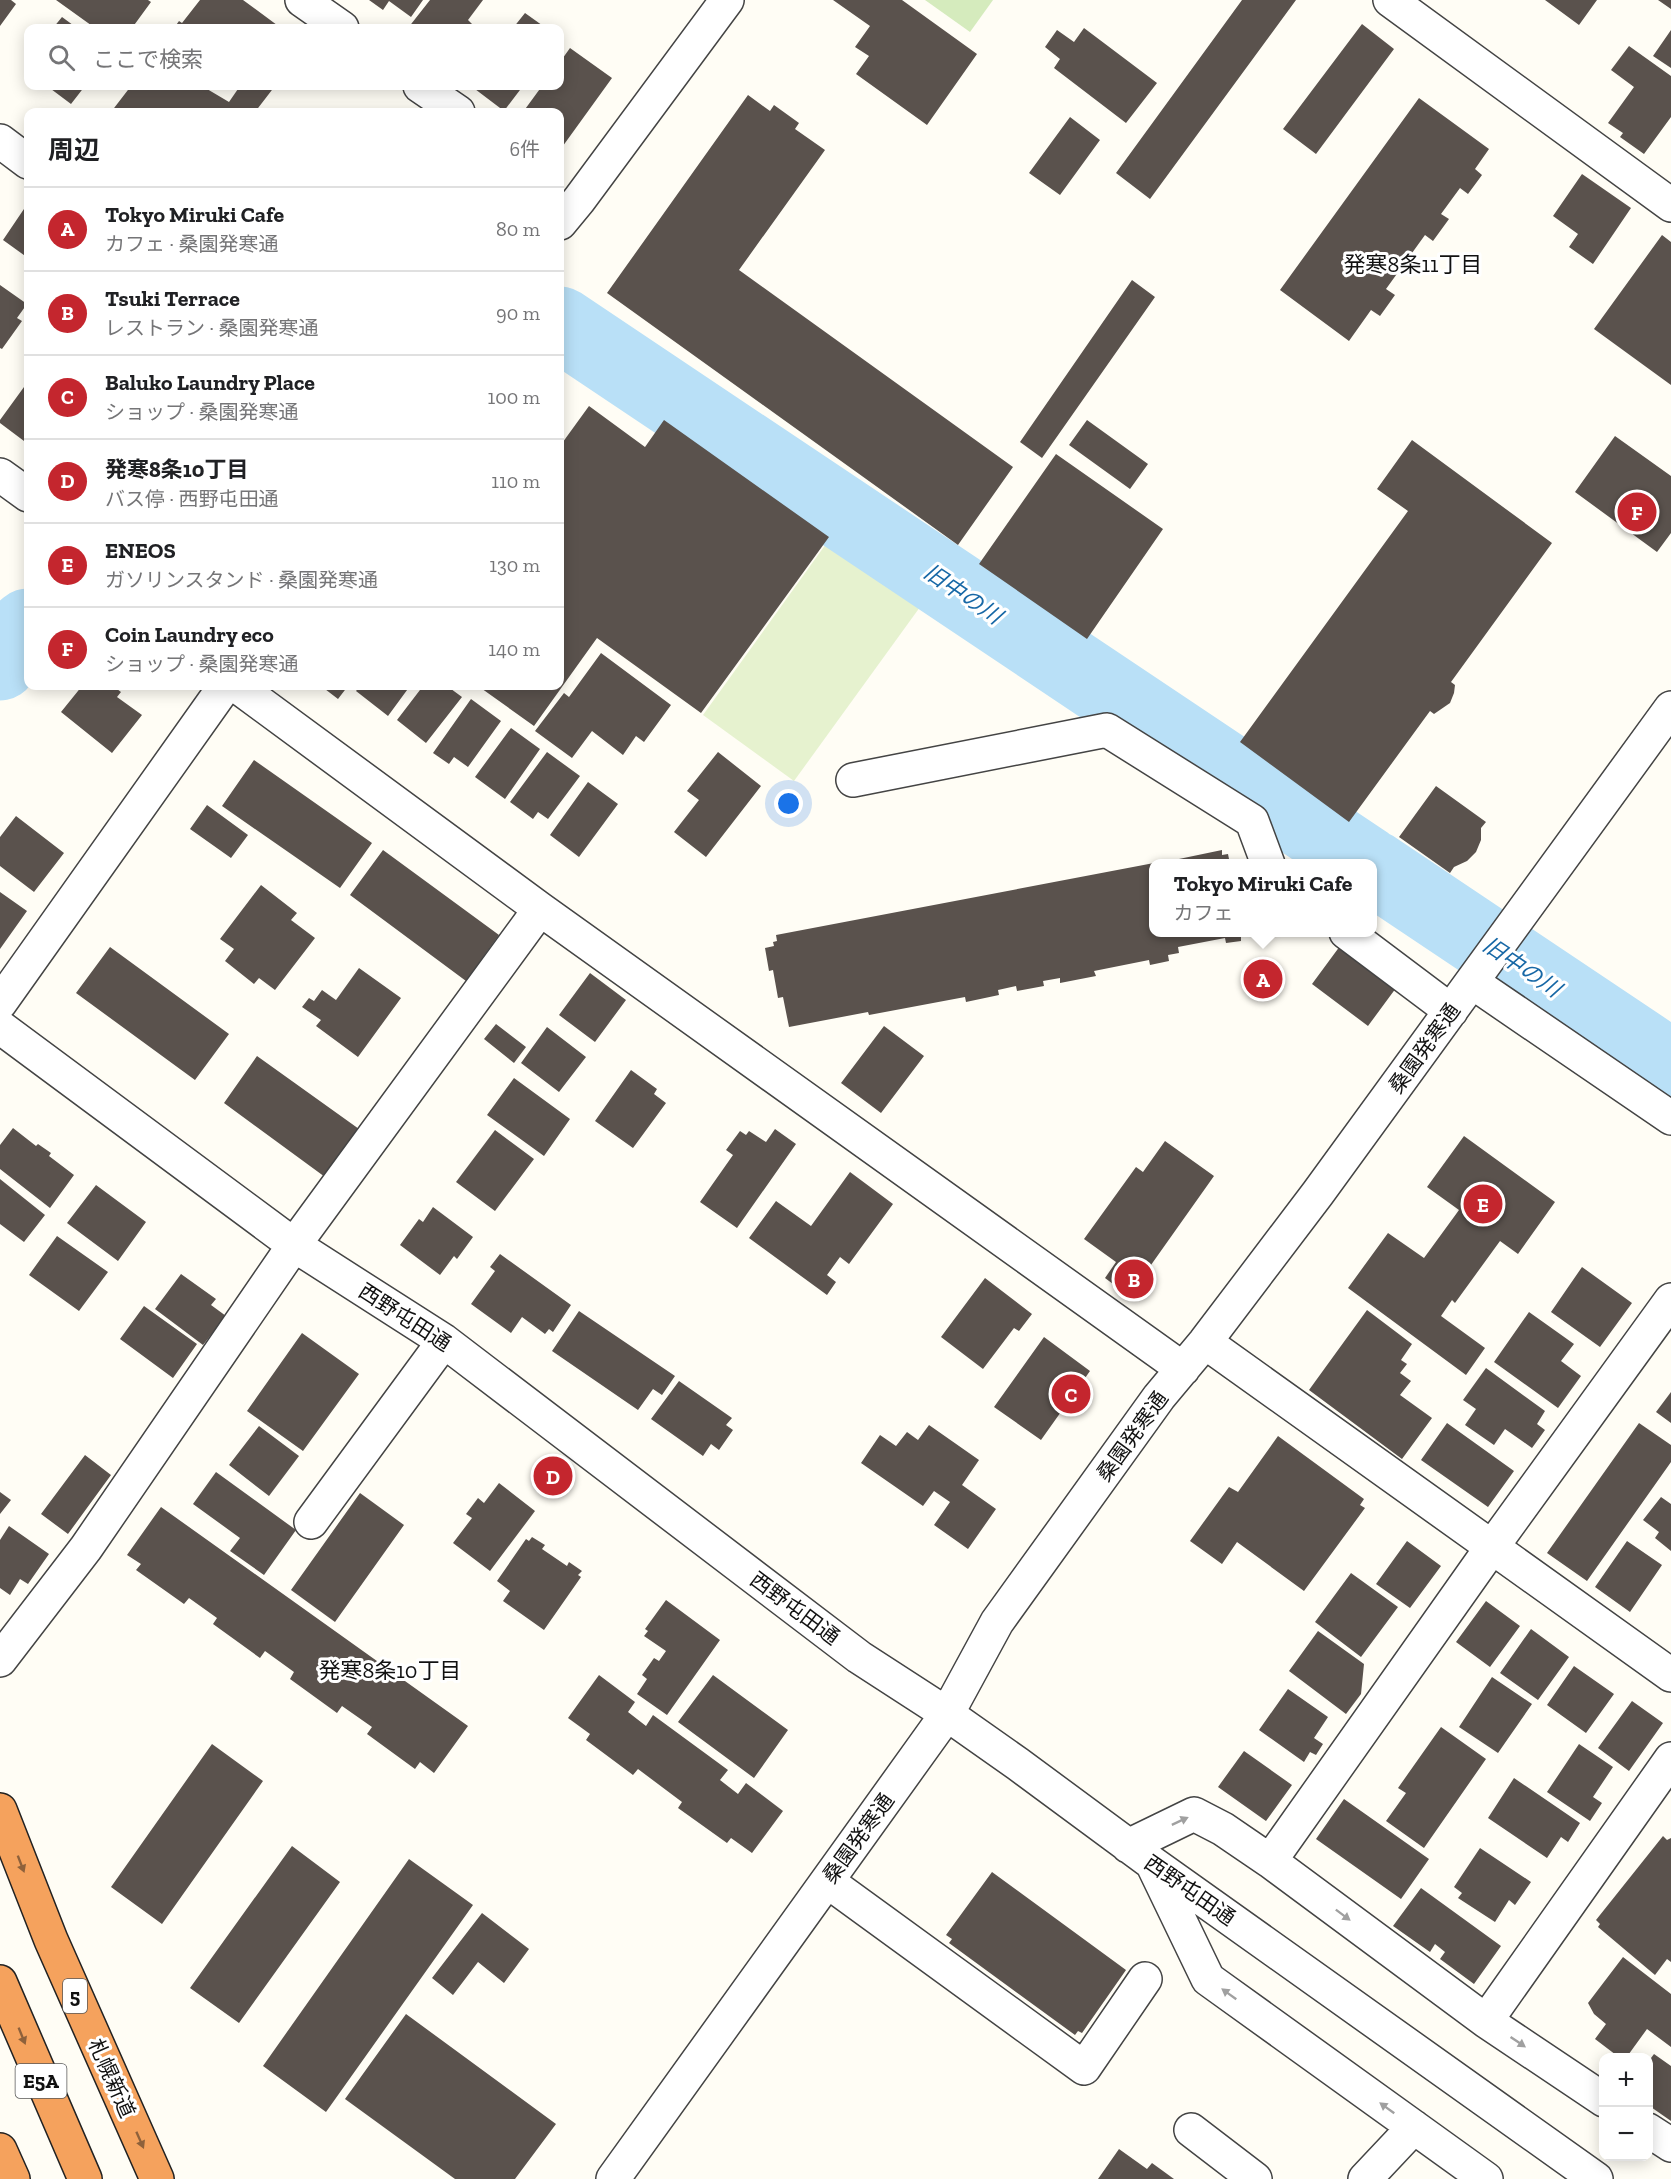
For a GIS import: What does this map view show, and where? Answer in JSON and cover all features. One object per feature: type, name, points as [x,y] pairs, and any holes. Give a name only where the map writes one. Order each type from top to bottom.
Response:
[{"type":"highway","name":"札幌新道","points":[[0,1810],[51,1940],[158,2179]]},
{"type":"highway","name":"E5A","points":[[0,1982],[85,2179]]},
{"type":"highway","points":[[0,2150],[13,2179]]},
{"type":"street","points":[[302,0],[336,24]]},
{"type":"street","points":[[566,203],[726,0]]},
{"type":"street","points":[[1390,0],[1671,205]]},
{"type":"street","points":[[426,90],[452,108]]},
{"type":"street","points":[[0,141],[24,159]]},
{"type":"street","points":[[0,475],[24,492]]},
{"type":"street","points":[[0,1003],[222,690]]},
{"type":"street","points":[[242,690],[540,909],[1183,1369]]},
{"type":"street","name":"桑園発寒通","points":[[614,2179],[946,1714],[997,1622],[1159,1397],[1205,1342],[1318,1193],[1671,708]]},
{"type":"street","points":[[852,780],[1107,730],[1252,821],[1266,859]]},
{"type":"street","points":[[0,1660],[86,1548],[294,1245],[540,909]]},
{"type":"street","points":[[1351,937],[1451,1011]]},
{"type":"street","points":[[1478,974],[1671,1118]]},
{"type":"street","name":"西野屯田通","points":[[0,1027],[294,1245],[444,1341],[859,1657],[946,1714],[1140,1855],[1596,2179]]},
{"type":"street","points":[[1270,1861],[1492,1547],[1671,1300]]},
{"type":"street","points":[[311,1522],[444,1341]]},
{"type":"street","points":[[1205,1342],[1671,1675]]},
{"type":"street","points":[[1486,2021],[1671,1759]]},
{"type":"street","points":[[1486,2179],[1208,1979],[1140,1855],[1194,1814],[1223,1829],[1270,1861],[1486,2021],[1599,2097]]},
{"type":"street","points":[[827,1881],[1084,2068],[1145,1979]]},
{"type":"street","points":[[1365,2179],[1414,2127]]},
{"type":"street","points":[[1191,2130],[1256,2179]]},
{"type":"street","points":[[1653,2133],[1671,2145]]},
{"type":"green space","points":[[925,0],[993,0],[970,32]]},
{"type":"green space","points":[[836,530],[928,596],[794,781],[703,715]]},
{"type":"building","points":[[0,0],[11,0],[16,4],[0,26]]},
{"type":"building","points":[[56,0],[148,0],[151,2],[135,24],[89,24]]},
{"type":"building","points":[[200,0],[243,0],[276,24],[177,24],[179,21],[182,23]]},
{"type":"building","points":[[369,0],[423,0],[411,17],[389,1],[383,10]]},
{"type":"building","points":[[430,0],[483,0],[468,20],[472,24],[411,24]]},
{"type":"building","points":[[833,0],[902,0],[977,54],[927,125],[856,74],[869,56],[855,47],[870,26]]},
{"type":"building","points":[[1242,0],[1296,0],[1150,199],[1116,173]]},
{"type":"building","points":[[1545,0],[1597,0],[1579,25]]},
{"type":"building","points":[[1658,0],[1671,0],[1671,9]]},
{"type":"building","points":[[525,13],[540,24],[516,24]]},
{"type":"building","points":[[62,17],[72,24],[56,24]]},
{"type":"building","points":[[1362,24],[1394,49],[1316,154],[1283,129]]},
{"type":"building","points":[[1084,28],[1157,83],[1126,123],[1054,68],[1060,59],[1045,47],[1057,30],[1074,42]]},
{"type":"building","points":[[1671,30],[1671,68],[1653,56]]},
{"type":"building","points":[[1629,46],[1671,76],[1671,117],[1644,154],[1620,137],[1623,133],[1608,123],[1634,87],[1611,70]]},
{"type":"building","points":[[570,48],[612,78],[564,144],[564,108],[526,108],[539,90],[564,90],[564,56]]},
{"type":"building","points":[[52,90],[82,90],[71,104]]},
{"type":"building","points":[[128,90],[209,90],[229,102],[237,90],[272,90],[258,108],[114,108]]},
{"type":"building","points":[[476,90],[520,90],[506,108],[500,108]]},
{"type":"building","points":[[748,95],[770,111],[774,105],[799,123],[795,129],[825,150],[739,270],[1013,467],[958,545],[607,293]]},
{"type":"building","points":[[1419,98],[1489,149],[1475,169],[1482,175],[1468,194],[1460,188],[1441,214],[1449,219],[1433,241],[1425,235],[1386,289],[1395,295],[1380,316],[1371,310],[1349,341],[1280,290]]},
{"type":"building","points":[[1070,117],[1100,140],[1060,195],[1029,173]]},
{"type":"building","points":[[1582,174],[1631,208],[1593,264],[1569,247],[1578,234],[1553,216]]},
{"type":"building","points":[[24,209],[24,255],[3,240]]},
{"type":"building","points":[[1662,235],[1671,242],[1671,385],[1594,329]]},
{"type":"building","points":[[1132,280],[1155,297],[1042,458],[1020,442]]},
{"type":"building","points":[[0,285],[24,302],[24,308],[17,318],[22,321],[2,349],[0,348]]},
{"type":"building","points":[[24,387],[24,441],[0,423]]},
{"type":"building","points":[[589,406],[645,447],[664,420],[829,537],[701,713],[597,638],[564,684],[564,440]]},
{"type":"building","points":[[1087,420],[1148,464],[1130,489],[1069,445]]},
{"type":"building","points":[[1615,436],[1671,476],[1671,533],[1657,552],[1575,492]]},
{"type":"building","points":[[1412,440],[1552,543],[1451,682],[1455,685],[1450,703],[1434,714],[1430,711],[1349,822],[1240,742],[1408,511],[1377,489]]},
{"type":"building","points":[[1056,454],[1163,529],[1087,639],[979,564]]},
{"type":"building","points":[[601,653],[671,705],[644,742],[636,736],[623,755],[592,731],[572,758],[535,731],[564,693],[569,697]]},
{"type":"building","points":[[79,690],[118,690],[121,692],[117,697],[142,715],[112,753],[61,712]]},
{"type":"building","points":[[326,690],[345,690],[338,699]]},
{"type":"building","points":[[357,690],[407,690],[388,716]]},
{"type":"building","points":[[420,690],[452,690],[462,697],[426,743],[397,720]]},
{"type":"building","points":[[484,690],[560,690],[534,726]]},
{"type":"building","points":[[471,699],[501,721],[468,767],[454,757],[449,764],[433,753]]},
{"type":"building","points":[[511,728],[540,749],[505,799],[475,777]]},
{"type":"building","points":[[547,752],[580,776],[548,819],[538,812],[533,819],[510,802]]},
{"type":"building","points":[[718,752],[761,786],[706,857],[674,832],[699,800],[687,791]]},
{"type":"building","points":[[254,760],[372,843],[340,888],[222,806]]},
{"type":"building","points":[[588,782],[618,804],[579,857],[550,835]]},
{"type":"building","points":[[1436,786],[1486,822],[1481,828],[1481,840],[1476,852],[1467,861],[1454,867],[1450,873],[1399,837]]},
{"type":"building","points":[[207,805],[248,835],[231,858],[190,829]]},
{"type":"building","points":[[16,816],[64,853],[34,892],[0,866],[0,837]]},
{"type":"building","points":[[383,850],[499,935],[466,981],[350,895]]},
{"type":"building","points":[[1222,850],[1222,855],[1228,854],[1229,859],[1179,859]]},
{"type":"building","points":[[1149,864],[1149,937],[1241,937],[1241,941],[1226,943],[1225,938],[1178,947],[1179,953],[1168,955],[1169,961],[1150,965],[1149,960],[1094,971],[1096,976],[1060,983],[1060,978],[1043,981],[1044,986],[1017,991],[1016,986],[998,990],[999,995],[966,1002],[965,997],[789,1027],[783,997],[778,998],[773,970],[769,971],[765,948],[774,946],[773,942],[777,941],[776,935]]},
{"type":"building","points":[[261,885],[297,913],[291,920],[315,938],[275,990],[259,978],[254,984],[225,961],[234,949],[220,939]]},
{"type":"building","points":[[0,892],[27,911],[0,949]]},
{"type":"building","points":[[1340,946],[1396,988],[1368,1026],[1312,984]]},
{"type":"building","points":[[110,947],[229,1034],[195,1080],[76,993]]},
{"type":"building","points":[[359,968],[401,998],[358,1057],[316,1026],[321,1020],[302,1007],[309,998],[314,1001],[322,990],[336,1000]]},
{"type":"building","points":[[590,973],[626,1000],[595,1042],[559,1015]]},
{"type":"building","points":[[496,1024],[526,1047],[514,1063],[484,1039]]},
{"type":"building","points":[[884,1026],[924,1056],[881,1113],[841,1083]]},
{"type":"building","points":[[547,1027],[586,1057],[559,1092],[521,1063]]},
{"type":"building","points":[[257,1056],[359,1129],[325,1177],[224,1103]]},
{"type":"building","points":[[631,1070],[657,1089],[654,1094],[666,1103],[633,1148],[595,1121]]},
{"type":"building","points":[[514,1078],[570,1119],[544,1156],[487,1115]]},
{"type":"building","points":[[13,1128],[36,1146],[38,1144],[51,1153],[49,1156],[74,1175],[50,1208],[0,1169],[0,1145]]},
{"type":"building","points":[[775,1129],[796,1144],[737,1228],[700,1202],[733,1155],[726,1150],[740,1131],[746,1135],[749,1131],[766,1142]]},
{"type":"building","points":[[495,1130],[534,1159],[495,1211],[456,1182]]},
{"type":"building","points":[[1464,1136],[1555,1202],[1518,1254],[1500,1241],[1455,1303],[1452,1300],[1441,1316],[1485,1348],[1466,1375],[1348,1288],[1388,1233],[1424,1258],[1459,1210],[1427,1187]]},
{"type":"building","points":[[1165,1141],[1214,1176],[1129,1296],[1105,1278],[1116,1262],[1084,1239],[1136,1167],[1143,1172]]},
{"type":"building","points":[[850,1172],[893,1204],[849,1264],[840,1257],[827,1275],[836,1282],[827,1295],[749,1238],[776,1201],[811,1226]]},
{"type":"building","points":[[0,1179],[45,1215],[24,1242],[0,1224]]},
{"type":"building","points":[[96,1185],[146,1222],[118,1261],[67,1223]]},
{"type":"building","points":[[433,1207],[473,1237],[457,1259],[454,1256],[440,1275],[400,1245],[419,1219],[423,1222]]},
{"type":"building","points":[[57,1236],[108,1272],[79,1311],[29,1275]]},
{"type":"building","points":[[500,1254],[571,1305],[553,1332],[549,1329],[545,1334],[522,1317],[511,1333],[471,1304],[495,1271],[490,1267]]},
{"type":"building","points":[[1582,1267],[1632,1303],[1600,1347],[1551,1312]]},
{"type":"building","points":[[181,1274],[216,1299],[211,1305],[226,1316],[203,1345],[155,1309]]},
{"type":"building","points":[[985,1278],[1032,1314],[1019,1331],[1014,1328],[983,1369],[941,1337]]},
{"type":"building","points":[[144,1306],[197,1344],[173,1378],[120,1339]]},
{"type":"building","points":[[1367,1310],[1412,1344],[1401,1360],[1407,1364],[1400,1373],[1411,1381],[1400,1395],[1432,1418],[1402,1459],[1309,1390]]},
{"type":"building","points":[[579,1311],[675,1376],[662,1395],[653,1389],[638,1410],[552,1351]]},
{"type":"building","points":[[1529,1312],[1574,1344],[1561,1361],[1581,1376],[1558,1408],[1494,1362]]},
{"type":"building","points":[[302,1333],[359,1374],[303,1451],[247,1411]]},
{"type":"building","points":[[1044,1337],[1090,1371],[1041,1440],[994,1407]]},
{"type":"building","points":[[1486,1368],[1545,1411],[1537,1424],[1545,1430],[1532,1448],[1505,1429],[1494,1445],[1465,1425],[1476,1409],[1463,1400]]},
{"type":"building","points":[[679,1381],[732,1418],[726,1425],[733,1430],[719,1450],[711,1444],[703,1456],[651,1419]]},
{"type":"building","points":[[1671,1392],[1671,1423],[1656,1412]]},
{"type":"building","points":[[1447,1423],[1514,1471],[1488,1507],[1421,1460]]},
{"type":"building","points":[[1639,1423],[1671,1445],[1671,1462],[1587,1581],[1547,1553]]},
{"type":"building","points":[[929,1425],[979,1460],[962,1485],[996,1509],[968,1549],[934,1525],[950,1502],[934,1491],[923,1506],[861,1463],[880,1435],[896,1446],[907,1432],[918,1440]]},
{"type":"building","points":[[259,1426],[299,1456],[269,1496],[229,1465]]},
{"type":"building","points":[[1278,1436],[1364,1499],[1360,1505],[1365,1508],[1304,1591],[1237,1542],[1222,1564],[1190,1541],[1229,1487],[1238,1492]]},
{"type":"building","points":[[85,1455],[111,1475],[68,1534],[41,1514]]},
{"type":"building","points":[[216,1472],[296,1530],[264,1575],[230,1551],[240,1538],[193,1504]]},
{"type":"building","points":[[499,1483],[535,1511],[490,1571],[453,1543],[472,1518],[466,1514],[478,1498],[484,1503]]},
{"type":"building","points":[[0,1492],[11,1500],[0,1514]]},
{"type":"building","points":[[360,1493],[404,1525],[335,1622],[291,1590]]},
{"type":"building","points":[[1661,1497],[1671,1504],[1671,1551],[1655,1538],[1659,1532],[1643,1520]]},
{"type":"building","points":[[161,1507],[468,1726],[434,1773],[420,1762],[415,1769],[367,1734],[372,1727],[342,1706],[337,1713],[290,1679],[294,1672],[265,1651],[260,1658],[213,1624],[217,1618],[189,1598],[184,1604],[136,1570],[141,1564],[127,1555]]},
{"type":"building","points":[[9,1526],[49,1554],[28,1584],[20,1579],[10,1595],[0,1588],[0,1540]]},
{"type":"building","points":[[532,1537],[545,1545],[542,1549],[567,1566],[569,1562],[582,1571],[578,1575],[581,1577],[544,1630],[503,1601],[510,1591],[497,1581],[526,1539],[529,1541]]},
{"type":"building","points":[[1407,1541],[1441,1566],[1410,1608],[1376,1584]]},
{"type":"building","points":[[1627,1541],[1662,1565],[1630,1612],[1595,1587]]},
{"type":"building","points":[[1351,1573],[1398,1607],[1361,1657],[1315,1622]]},
{"type":"building","points":[[666,1600],[720,1640],[667,1715],[637,1694],[647,1679],[642,1675],[654,1658],[659,1661],[666,1651],[644,1636],[648,1631],[645,1629]]},
{"type":"building","points":[[1486,1601],[1520,1626],[1490,1667],[1456,1642]]},
{"type":"building","points":[[1531,1629],[1569,1657],[1538,1700],[1500,1673]]},
{"type":"building","points":[[1318,1631],[1364,1664],[1361,1694],[1346,1714],[1289,1671]]},
{"type":"building","points":[[1574,1666],[1614,1694],[1586,1733],[1547,1705]]},
{"type":"building","points":[[599,1675],[635,1702],[628,1712],[646,1726],[653,1715],[728,1770],[720,1780],[738,1794],[746,1783],[783,1811],[752,1853],[731,1838],[727,1843],[678,1808],[682,1802],[638,1769],[633,1775],[586,1740],[590,1734],[568,1718]]},
{"type":"building","points":[[713,1675],[788,1730],[754,1778],[678,1722]]},
{"type":"building","points":[[1492,1677],[1532,1704],[1498,1753],[1459,1727]]},
{"type":"building","points":[[1288,1689],[1328,1717],[1314,1738],[1323,1744],[1316,1755],[1310,1752],[1304,1762],[1259,1730]]},
{"type":"building","points":[[1632,1701],[1663,1723],[1629,1771],[1598,1748]]},
{"type":"building","points":[[1441,1727],[1486,1759],[1424,1848],[1386,1821],[1406,1793],[1398,1788]]},
{"type":"building","points":[[212,1744],[263,1781],[162,1924],[111,1887]]},
{"type":"building","points":[[1579,1744],[1613,1767],[1593,1797],[1602,1803],[1590,1821],[1547,1792]]},
{"type":"building","points":[[1244,1751],[1292,1785],[1266,1821],[1218,1787]]},
{"type":"building","points":[[1514,1778],[1580,1823],[1568,1842],[1561,1837],[1547,1858],[1488,1818]]},
{"type":"building","points":[[1344,1799],[1429,1859],[1401,1899],[1316,1839]]},
{"type":"building","points":[[1663,1836],[1667,1840],[1671,1838],[1671,1962],[1667,1959],[1655,1975],[1598,1927],[1600,1924],[1596,1920]]},
{"type":"building","points":[[292,1846],[340,1882],[239,2023],[190,1988]]},
{"type":"building","points":[[1480,1848],[1531,1882],[1515,1905],[1509,1900],[1495,1922],[1458,1898],[1462,1893],[1454,1887]]},
{"type":"building","points":[[409,1859],[473,1905],[326,2112],[263,2066]]},
{"type":"building","points":[[992,1872],[1126,1970],[1082,2033],[1078,2031],[1075,2035],[949,1943],[952,1939],[946,1935]]},
{"type":"building","points":[[1421,1888],[1501,1946],[1474,1984],[1440,1959],[1445,1952],[1435,1944],[1430,1952],[1393,1926]]},
{"type":"building","points":[[482,1913],[529,1949],[504,1983],[478,1962],[453,1995],[432,1978]]},
{"type":"building","points":[[1623,1957],[1671,1994],[1671,2047],[1647,2029],[1630,2053],[1613,2053],[1595,2039],[1606,2024],[1594,2014],[1588,2003]]},
{"type":"building","points":[[406,2014],[556,2124],[515,2179],[455,2179],[345,2099]]},
{"type":"building","points":[[1653,2055],[1671,2066],[1671,2121],[1653,2108]]},
{"type":"building","points":[[1119,2149],[1147,2169],[1152,2163],[1174,2179],[1098,2179]]},
{"type":"waterway","name":"旧中の川","points":[[564,327],[1360,859]]},
{"type":"waterway","name":"旧中の川","points":[[0,663],[24,629]]},
{"type":"waterway","name":"旧中の川","points":[[1377,870],[1671,1067]]},
{"type":"place","name":"Coin Laundry eco","points":[[1637,512]]},
{"type":"place","name":"Tokyo Miruki Cafe","points":[[1263,979]]},
{"type":"place","name":"ENEOS","points":[[1483,1204]]},
{"type":"place","name":"Tsuki Terrace","points":[[1134,1279]]},
{"type":"place","name":"Baluko Laundry Place","points":[[1071,1394]]},
{"type":"place","name":"発寒8条10丁目","points":[[553,1476]]},
{"type":"district","name":"発寒8条11丁目","points":[[1413,264]]},
{"type":"district","name":"発寒8条10丁目","points":[[390,1670]]}]
